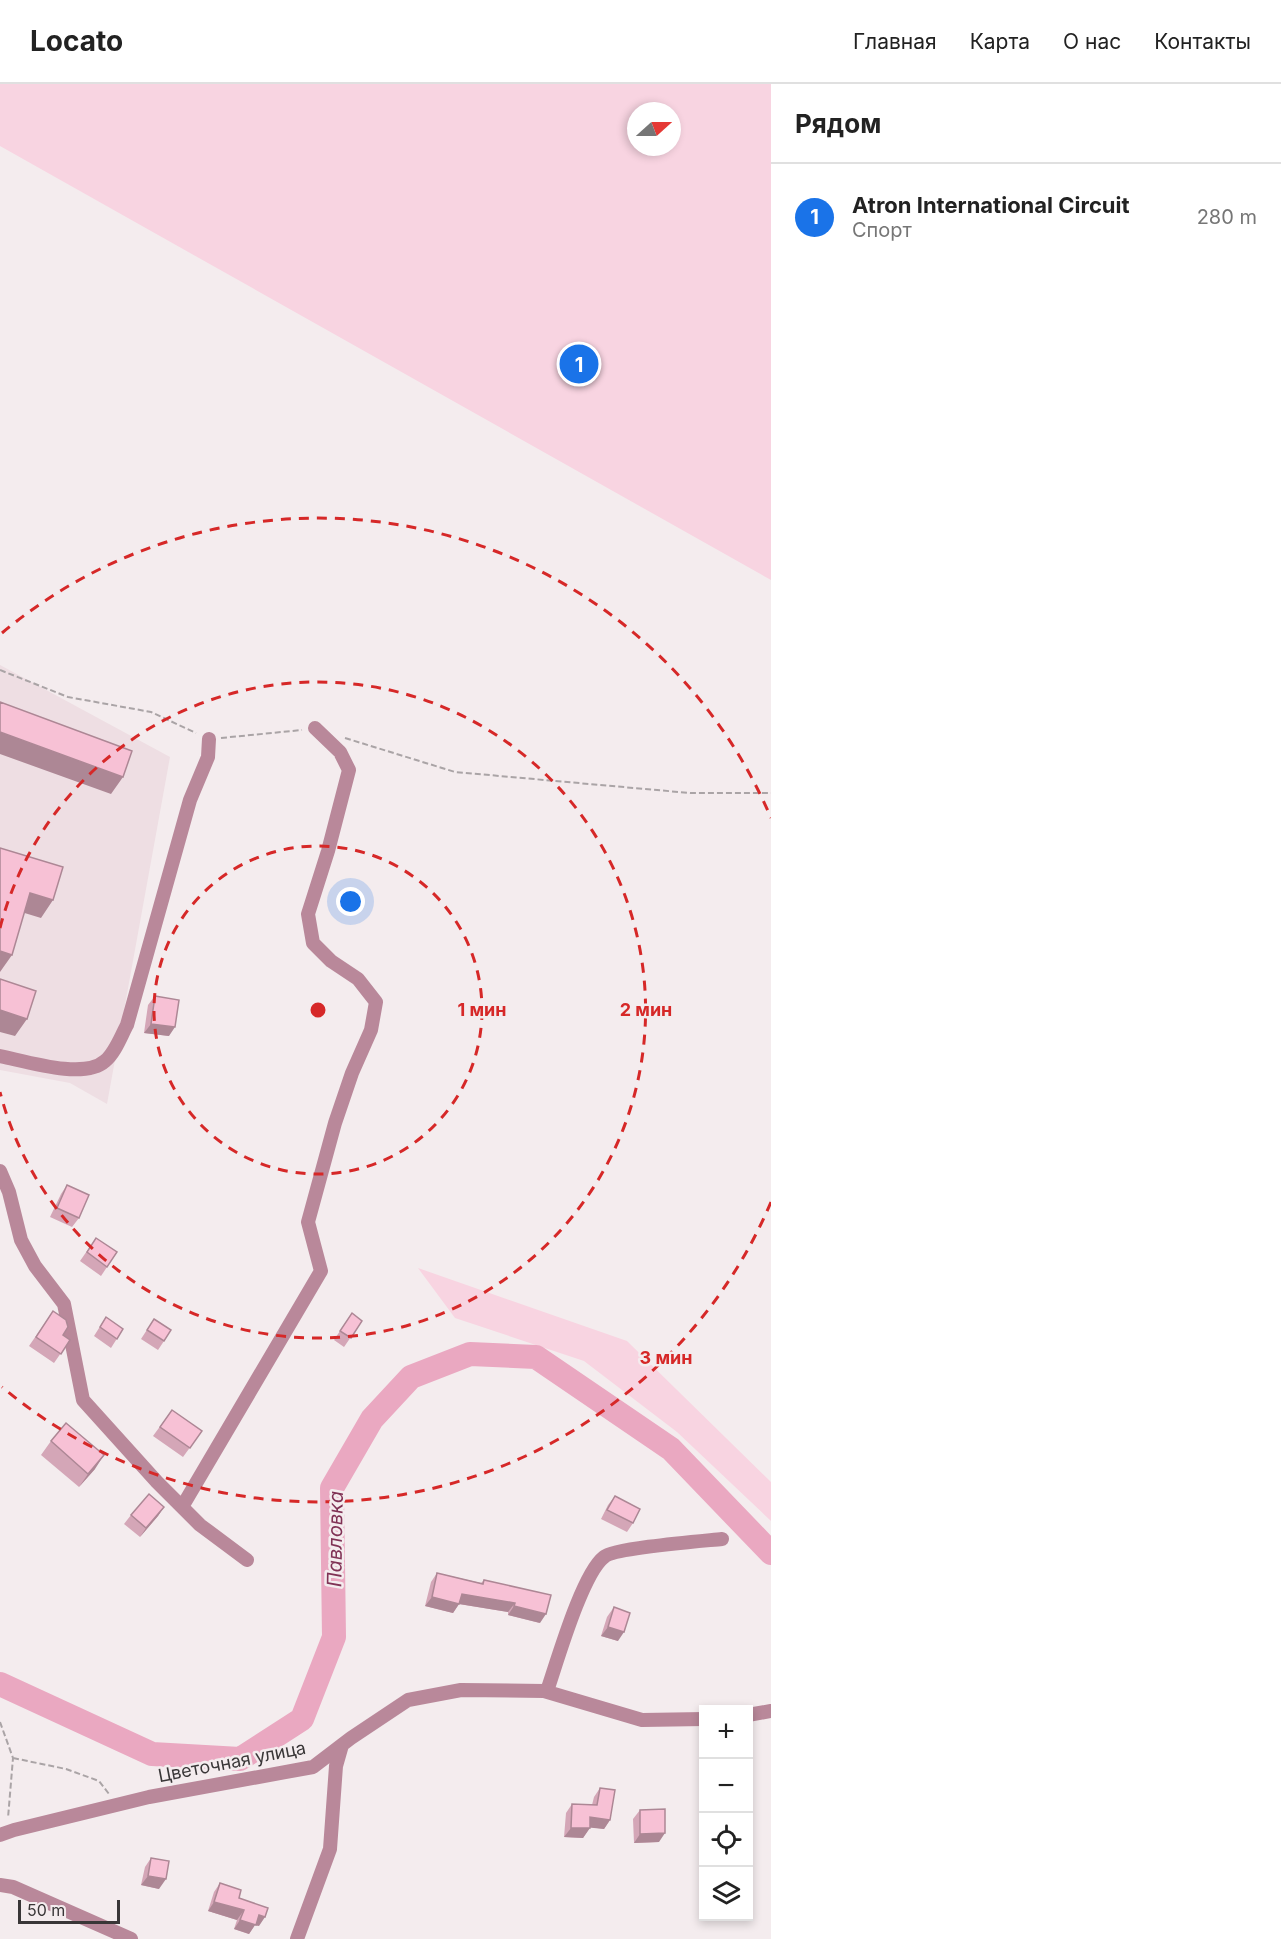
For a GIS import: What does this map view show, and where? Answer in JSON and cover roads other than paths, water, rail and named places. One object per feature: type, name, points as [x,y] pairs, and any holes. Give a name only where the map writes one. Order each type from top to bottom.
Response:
[{"type":"street","points":[[182,1507],[321,1272],[308,1222],[335,1123],[352,1073],[371,1030],[376,1002],[358,980],[331,961],[313,943],[308,914],[328,851],[349,770],[340,752],[315,728]]},
{"type":"street","points":[[0,1056],[57,1068],[91,1069],[105,1062],[127,1025],[190,800],[208,757],[209,739]]},
{"type":"street","points":[[0,1171],[9,1192],[21,1240],[35,1266],[64,1304],[83,1400],[157,1482],[200,1525],[247,1560]]},
{"type":"street","points":[[547,1691],[575,1610],[592,1572],[605,1556],[624,1551],[722,1539]]},
{"type":"street","name":"Цветочная улица","points":[[3,1834],[119,1805],[313,1767],[408,1700],[461,1690],[547,1691],[642,1720],[699,1719]]},
{"type":"street","points":[[753,1715],[771,1711]]},
{"type":"street","points":[[297,1939],[330,1849],[336,1766],[342,1745]]},
{"type":"street","points":[[0,1885],[13,1887],[131,1939]]},
{"type":"waterway","name":"Павловка","points":[[0,1684],[152,1754],[240,1759],[302,1719],[334,1637],[332,1488],[372,1419],[411,1377],[470,1354],[536,1357],[671,1449],[771,1553]]},
{"type":"place","name":"Atron International Circuit","points":[[579,364]]}]
